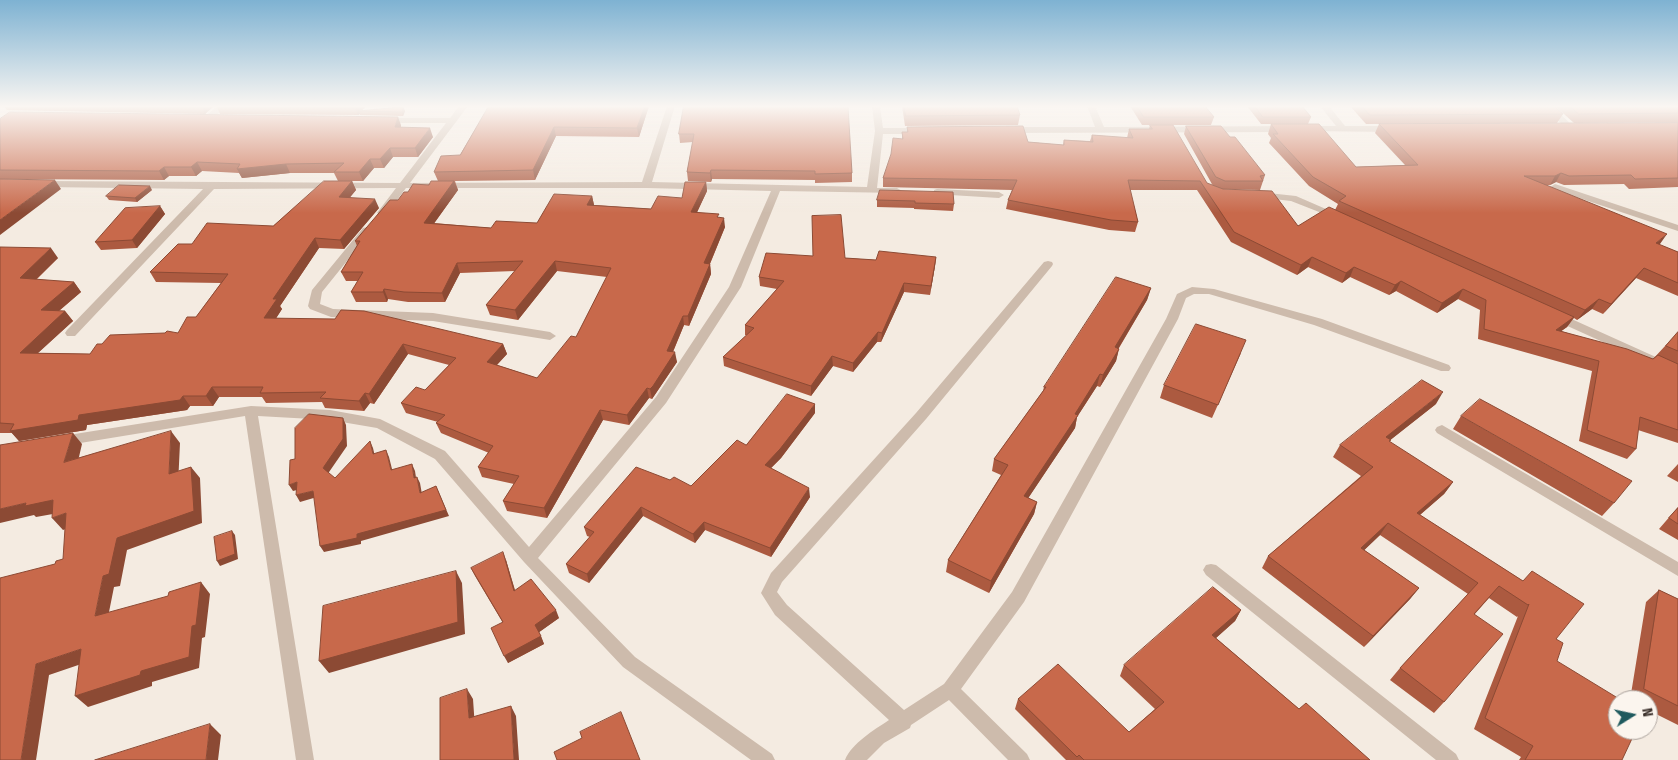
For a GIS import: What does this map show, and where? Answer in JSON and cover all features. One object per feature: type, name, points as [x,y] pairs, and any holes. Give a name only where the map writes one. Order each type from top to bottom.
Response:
[{"type":"street","points":[[438,141],[316,292],[314,306],[331,313],[433,317],[550,336]]},
{"type":"street","points":[[646,185],[660,141]]},
{"type":"street","points":[[872,190],[879,141]]},
{"type":"street","points":[[29,184],[211,186],[646,185],[911,192]]},
{"type":"street","points":[[71,333],[211,186]]},
{"type":"street","points":[[529,558],[661,400],[735,287],[777,187]]},
{"type":"street","points":[[1555,187],[1678,228]]},
{"type":"street","points":[[930,192],[999,194]]},
{"type":"street","points":[[1250,195],[1293,198],[1344,219]]},
{"type":"street","points":[[904,722],[780,610],[769,593],[776,578],[921,416],[1048,264]]},
{"type":"street","points":[[854,760],[878,737],[904,722],[950,690],[1018,597],[1172,319],[1181,296],[1192,290],[1210,292],[1318,322],[1445,368]]},
{"type":"street","points":[[1542,310],[1678,372]]},
{"type":"street","points":[[251,410],[305,760]]},
{"type":"street","points":[[48,443],[251,410],[330,416],[380,424],[440,455],[529,558],[629,662],[766,760]]},
{"type":"street","points":[[1442,430],[1678,570]]},
{"type":"street","points":[[1211,570],[1450,760]]},
{"type":"street","points":[[950,690],[1021,760]]},
{"type":"building","points":[[0,141],[420,141],[415,148],[390,148],[380,159],[370,159],[359,172],[334,172],[344,163],[286,164],[237,169],[240,164],[197,162],[191,167],[164,167],[159,171],[0,170]]},
{"type":"building","points":[[468,141],[547,141],[533,170],[434,172],[441,156],[460,155]]},
{"type":"building","points":[[693,141],[850,141],[852,173],[815,174],[815,171],[711,170],[710,173],[687,172]]},
{"type":"building","points":[[893,141],[1028,141],[1064,145],[1064,141],[1183,141],[1207,183],[1223,189],[1272,191],[1298,226],[1329,207],[1574,317],[1556,330],[1627,349],[1653,359],[1658,355],[1678,364],[1678,430],[1640,417],[1636,449],[1587,430],[1599,361],[1484,329],[1486,300],[1463,289],[1442,303],[1401,281],[1395,285],[1354,267],[1346,273],[1312,257],[1301,265],[1234,232],[1200,181],[1128,180],[1138,222],[1111,220],[1008,200],[1017,180],[883,178],[891,154]]},
{"type":"building","points":[[1195,141],[1239,141],[1265,175],[1260,176],[1263,181],[1225,181],[1216,177]]},
{"type":"building","points":[[1280,141],[1334,141],[1356,167],[1418,165],[1396,141],[1678,141],[1678,178],[1635,179],[1631,175],[1569,176],[1561,173],[1555,176],[1524,176],[1667,234],[1656,243],[1678,252],[1678,283],[1644,268],[1611,304],[1599,299],[1585,310],[1339,201],[1346,196],[1313,177]]},
{"type":"building","points":[[0,179],[55,180],[0,220]]},
{"type":"building","points":[[324,181],[352,181],[339,197],[375,199],[340,240],[315,238],[273,299],[277,299],[264,318],[335,319],[341,310],[364,311],[503,344],[487,362],[537,378],[571,336],[576,337],[611,268],[555,261],[515,310],[486,305],[523,261],[457,263],[442,293],[404,292],[384,289],[383,292],[351,292],[363,272],[341,272],[360,241],[355,241],[390,200],[398,200],[404,192],[408,192],[413,184],[429,185],[431,181],[454,181],[424,223],[491,228],[496,221],[537,223],[554,194],[592,196],[587,205],[651,209],[658,196],[682,198],[685,182],[706,182],[691,212],[719,214],[717,217],[724,218],[704,263],[710,264],[688,316],[683,316],[667,351],[675,352],[653,386],[650,389],[647,388],[627,415],[600,410],[544,508],[503,501],[519,476],[478,467],[493,446],[436,423],[445,415],[401,403],[416,387],[425,390],[456,358],[403,344],[369,394],[365,393],[359,401],[320,398],[326,392],[260,393],[263,387],[212,387],[206,396],[183,396],[180,400],[79,415],[78,420],[10,431],[14,424],[0,423],[0,247],[51,248],[20,278],[74,282],[41,310],[65,311],[20,353],[90,354],[97,344],[102,344],[110,335],[165,333],[167,331],[178,333],[187,317],[196,317],[228,274],[150,272],[178,244],[192,244],[207,223],[273,226]]},
{"type":"building","points":[[119,185],[150,186],[135,198],[106,196]]},
{"type":"building","points":[[880,190],[953,192],[954,204],[877,200]]},
{"type":"building","points":[[160,206],[132,240],[95,242],[125,208]]},
{"type":"building","points":[[841,215],[845,258],[876,260],[879,251],[936,257],[931,286],[904,283],[882,333],[878,332],[853,363],[832,356],[811,386],[723,357],[754,328],[745,325],[784,281],[759,277],[766,253],[813,256],[812,216]]},
{"type":"building","points":[[1116,277],[1151,288],[1115,347],[1119,349],[1103,375],[1100,374],[1075,414],[1078,415],[1024,496],[1037,502],[991,581],[948,560],[1008,465],[994,459],[1046,387],[1044,387]]},
{"type":"building","points":[[1196,324],[1246,340],[1218,405],[1164,385]]},
{"type":"building","points":[[1678,332],[1678,351],[1666,346]]},
{"type":"building","points":[[1422,380],[1443,392],[1386,437],[1391,440],[1389,441],[1453,482],[1417,513],[1523,581],[1532,571],[1584,604],[1556,639],[1563,643],[1557,661],[1608,692],[1608,740],[1631,740],[1622,760],[1525,760],[1533,746],[1485,718],[1529,604],[1499,586],[1474,614],[1503,634],[1444,702],[1400,668],[1478,583],[1388,523],[1361,548],[1419,588],[1373,636],[1268,556],[1373,467],[1340,445]]},
{"type":"building","points":[[787,394],[815,404],[765,465],[809,488],[770,548],[704,522],[693,534],[641,507],[587,574],[566,564],[594,532],[584,527],[636,467],[670,480],[674,477],[691,486],[737,440],[746,445]]},
{"type":"building","points":[[1480,399],[1632,481],[1614,503],[1461,416]]},
{"type":"building","points":[[309,414],[343,418],[343,439],[323,468],[335,478],[370,441],[373,454],[386,450],[391,470],[412,464],[414,478],[417,477],[420,493],[436,486],[446,510],[357,534],[357,538],[320,546],[313,491],[296,495],[297,482],[289,485],[290,460],[295,459],[295,428]]},
{"type":"building","points":[[171,431],[169,474],[191,467],[194,511],[117,538],[109,574],[103,576],[95,616],[168,596],[169,592],[201,582],[196,625],[192,626],[189,657],[141,671],[140,675],[75,696],[81,649],[36,664],[21,760],[0,760],[0,578],[55,564],[56,561],[63,559],[66,513],[52,518],[53,500],[25,506],[26,503],[0,509],[0,445],[73,433],[64,462]]},
{"type":"building","points":[[1678,508],[1678,524],[1669,518]]},
{"type":"building","points":[[232,531],[235,554],[217,561],[214,537]]},
{"type":"building","points":[[503,552],[514,591],[531,579],[556,610],[535,625],[541,636],[504,656],[491,628],[503,622],[471,568]]},
{"type":"building","points":[[456,571],[458,622],[319,661],[323,606]]},
{"type":"building","points":[[1213,587],[1241,610],[1212,635],[1299,709],[1306,703],[1370,760],[1084,760],[1079,755],[1077,757],[1018,699],[1058,664],[1129,732],[1164,702],[1124,665]]},
{"type":"building","points":[[1659,590],[1678,599],[1678,706],[1658,696],[1658,690],[1644,689]]},
{"type":"building","points":[[467,689],[469,718],[511,706],[514,760],[440,760],[440,698]]},
{"type":"building","points":[[621,712],[640,760],[557,760],[554,752],[582,738],[580,732]]},
{"type":"building","points":[[210,724],[206,760],[95,760]]}]
